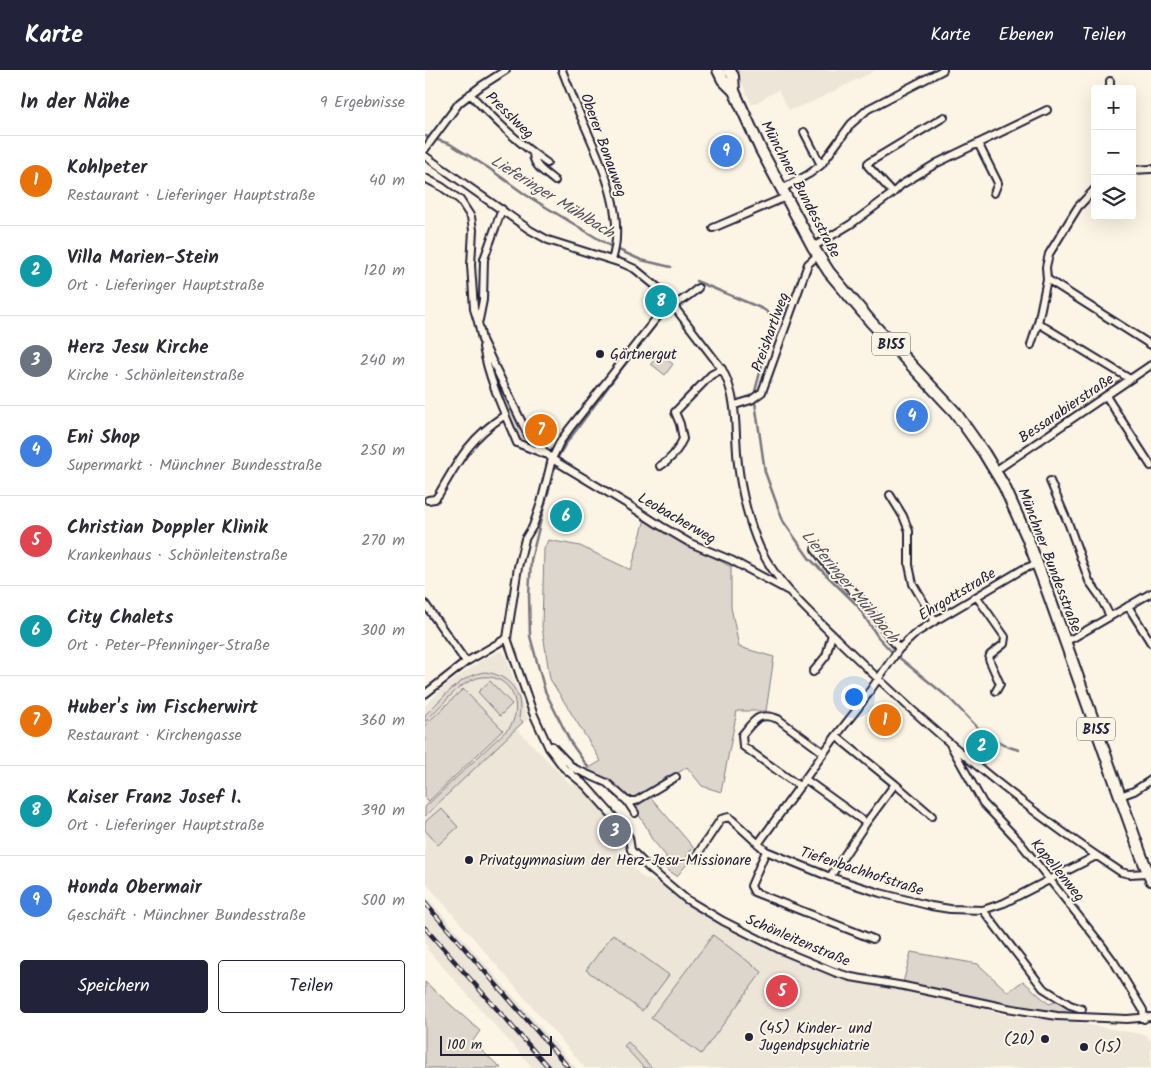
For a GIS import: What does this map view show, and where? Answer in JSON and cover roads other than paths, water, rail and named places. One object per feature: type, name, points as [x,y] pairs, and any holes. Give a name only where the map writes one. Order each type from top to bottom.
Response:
[{"type":"main road","name":"Münchner Bundesstraße","points":[[718,70],[723,80],[734,91],[761,150],[815,251],[844,292],[942,397],[968,429],[1004,486],[1037,564],[1150,877]]},
{"type":"main road","name":"Münchner Bundesstraße","points":[[729,70],[733,76],[734,91]]},
{"type":"street","name":"Presslweg","points":[[425,149],[459,103],[506,70]]},
{"type":"street","name":"Oberer Bonauweg","points":[[562,70],[595,147],[609,187],[616,221],[615,249],[612,260]]},
{"type":"street","points":[[713,228],[784,193],[821,164],[851,124],[868,109],[943,70]]},
{"type":"street","points":[[1110,80],[1111,85]]},
{"type":"street","name":"Presslweg","points":[[470,94],[504,130],[547,163]]},
{"type":"street","points":[[815,251],[901,185],[978,143],[1047,110]]},
{"type":"street","points":[[893,193],[868,166],[868,162],[944,117]]},
{"type":"street","points":[[804,132],[821,164]]},
{"type":"street","points":[[978,143],[998,183],[994,193]]},
{"type":"street","name":"Presslweg","points":[[533,154],[533,161],[537,166],[555,181]]},
{"type":"street","points":[[425,156],[530,230],[548,240],[635,269],[662,291],[722,369],[729,384],[735,405],[740,481],[753,526],[760,548],[774,571],[792,593],[878,679],[948,740],[1055,826],[1121,872],[1150,877]]},
{"type":"street","points":[[1136,170],[1151,169]]},
{"type":"street","points":[[425,178],[460,200],[471,217],[473,230],[472,300],[479,322],[486,360],[517,443],[546,454]]},
{"type":"street","points":[[1031,345],[1047,279],[1046,267],[1049,254],[1078,207],[1091,194]]},
{"type":"street","points":[[479,322],[483,300],[484,259],[501,209]]},
{"type":"street","name":"Preishartlweg","points":[[735,405],[751,400],[762,392],[808,264],[815,251]]},
{"type":"street","points":[[1047,279],[1151,345]]},
{"type":"street","points":[[425,694],[466,662],[507,638],[518,567],[525,539],[533,526],[541,503],[551,460],[570,428],[658,316],[672,304],[686,298],[698,288]]},
{"type":"street","points":[[1038,322],[1131,379]]},
{"type":"street","points":[[482,340],[528,435],[551,460]]},
{"type":"street","name":"Bessarabierstraße","points":[[995,471],[1151,365]]},
{"type":"street","points":[[660,466],[673,455],[683,439],[675,412],[711,375],[722,369]]},
{"type":"street","points":[[1106,396],[1151,466]]},
{"type":"street","points":[[427,500],[435,499],[439,494],[471,442],[491,424],[505,415]]},
{"type":"street","name":"Leobacherweg","points":[[551,460],[592,482],[690,543],[731,560],[792,593]]},
{"type":"street","points":[[1050,481],[1069,525],[1089,581],[1111,616]]},
{"type":"street","points":[[890,495],[903,516],[909,531],[909,565],[913,584],[935,621]]},
{"type":"street","points":[[815,549],[826,564],[861,599],[897,652]]},
{"type":"street","name":"Ehrgottstraße","points":[[758,844],[897,652],[916,633],[935,621],[1023,569],[1037,564]]},
{"type":"street","points":[[1065,641],[1151,593]]},
{"type":"street","points":[[976,598],[1005,635],[1005,642],[990,655],[989,659],[1000,684],[996,691]]},
{"type":"street","points":[[425,604],[466,662]]},
{"type":"street","points":[[1128,606],[1151,642]]},
{"type":"street","points":[[813,672],[826,656],[832,634]]},
{"type":"street","name":"Schönleitenstraße","points":[[507,638],[533,713],[544,738],[564,768],[586,786],[627,833],[631,850],[645,865],[687,900],[723,921],[781,950],[851,977],[1057,1016],[1151,1017]]},
{"type":"street","points":[[799,786],[743,746],[742,735],[754,720],[762,715],[771,716],[824,752]]},
{"type":"street","points":[[836,736],[932,816]]},
{"type":"street","name":"Schönleitenstraße","points":[[544,738],[573,768],[607,783],[627,800],[635,813]]},
{"type":"street","name":"Kapellenweg","points":[[948,740],[983,803],[1018,840],[1114,962],[1143,1010],[1143,1018]]},
{"type":"street","points":[[627,800],[636,801],[676,777]]},
{"type":"street","points":[[805,779],[866,822]]},
{"type":"street","points":[[1120,796],[1134,791],[1151,780]]},
{"type":"street","points":[[830,877],[866,822],[895,784]]},
{"type":"street","name":"Tiefenbachhofstraße","points":[[695,858],[721,819],[729,816],[766,851],[830,877],[880,893],[931,906],[959,910],[983,910],[1004,903],[1096,856]]},
{"type":"street","points":[[766,851],[751,886],[754,892],[873,939]]},
{"type":"street","points":[[983,910],[1043,988],[1070,1005],[1081,1009]]},
{"type":"waterway","name":"Lieferinger Mühlbach","points":[[425,136],[450,144],[487,167],[526,195],[610,246],[641,260],[671,267]]},
{"type":"waterway","name":"Lieferinger Mühlbach","points":[[696,281],[763,309],[772,319],[772,327],[754,395],[765,472],[783,521],[809,558],[857,605],[878,637],[891,651],[950,699],[984,734],[1019,750]]},
{"type":"waterway","points":[[620,371],[667,313]]},
{"type":"waterway","points":[[557,459],[565,445],[617,375]]},
{"type":"waterway","points":[[548,493],[555,466]]},
{"type":"waterway","points":[[546,499],[531,560],[529,595],[530,636],[545,691],[571,743],[588,767]]},
{"type":"railway","points":[[425,903],[569,1068]]},
{"type":"railway","points":[[425,928],[549,1068]]},
{"type":"place","name":"Honda Obermair","points":[[726,151]]},
{"type":"place","name":"Kaiser Franz Josef I.","points":[[661,301]]},
{"type":"place","name":"Gärtnergut","points":[[600,354]]},
{"type":"place","name":"Eni Shop","points":[[912,416]]},
{"type":"place","name":"Huber's im Fischerwirt","points":[[541,430]]},
{"type":"place","name":"City Chalets","points":[[566,516]]},
{"type":"place","name":"Kohlpeter","points":[[885,720]]},
{"type":"place","name":"Villa Marien-Stein","points":[[982,746]]},
{"type":"place","name":"Herz Jesu Kirche","points":[[615,831]]},
{"type":"place","name":"Privatgymnasium der Herz-Jesu-Missionare","points":[[469,860]]},
{"type":"place","name":"Christian Doppler Klinik","points":[[782,991]]},
{"type":"place","name":"(45) Kinder- und Jugendpsychiatrie","points":[[749,1037]]},
{"type":"place","name":"(20)","points":[[1045,1039]]},
{"type":"place","name":"(15)","points":[[1084,1047]]}]
